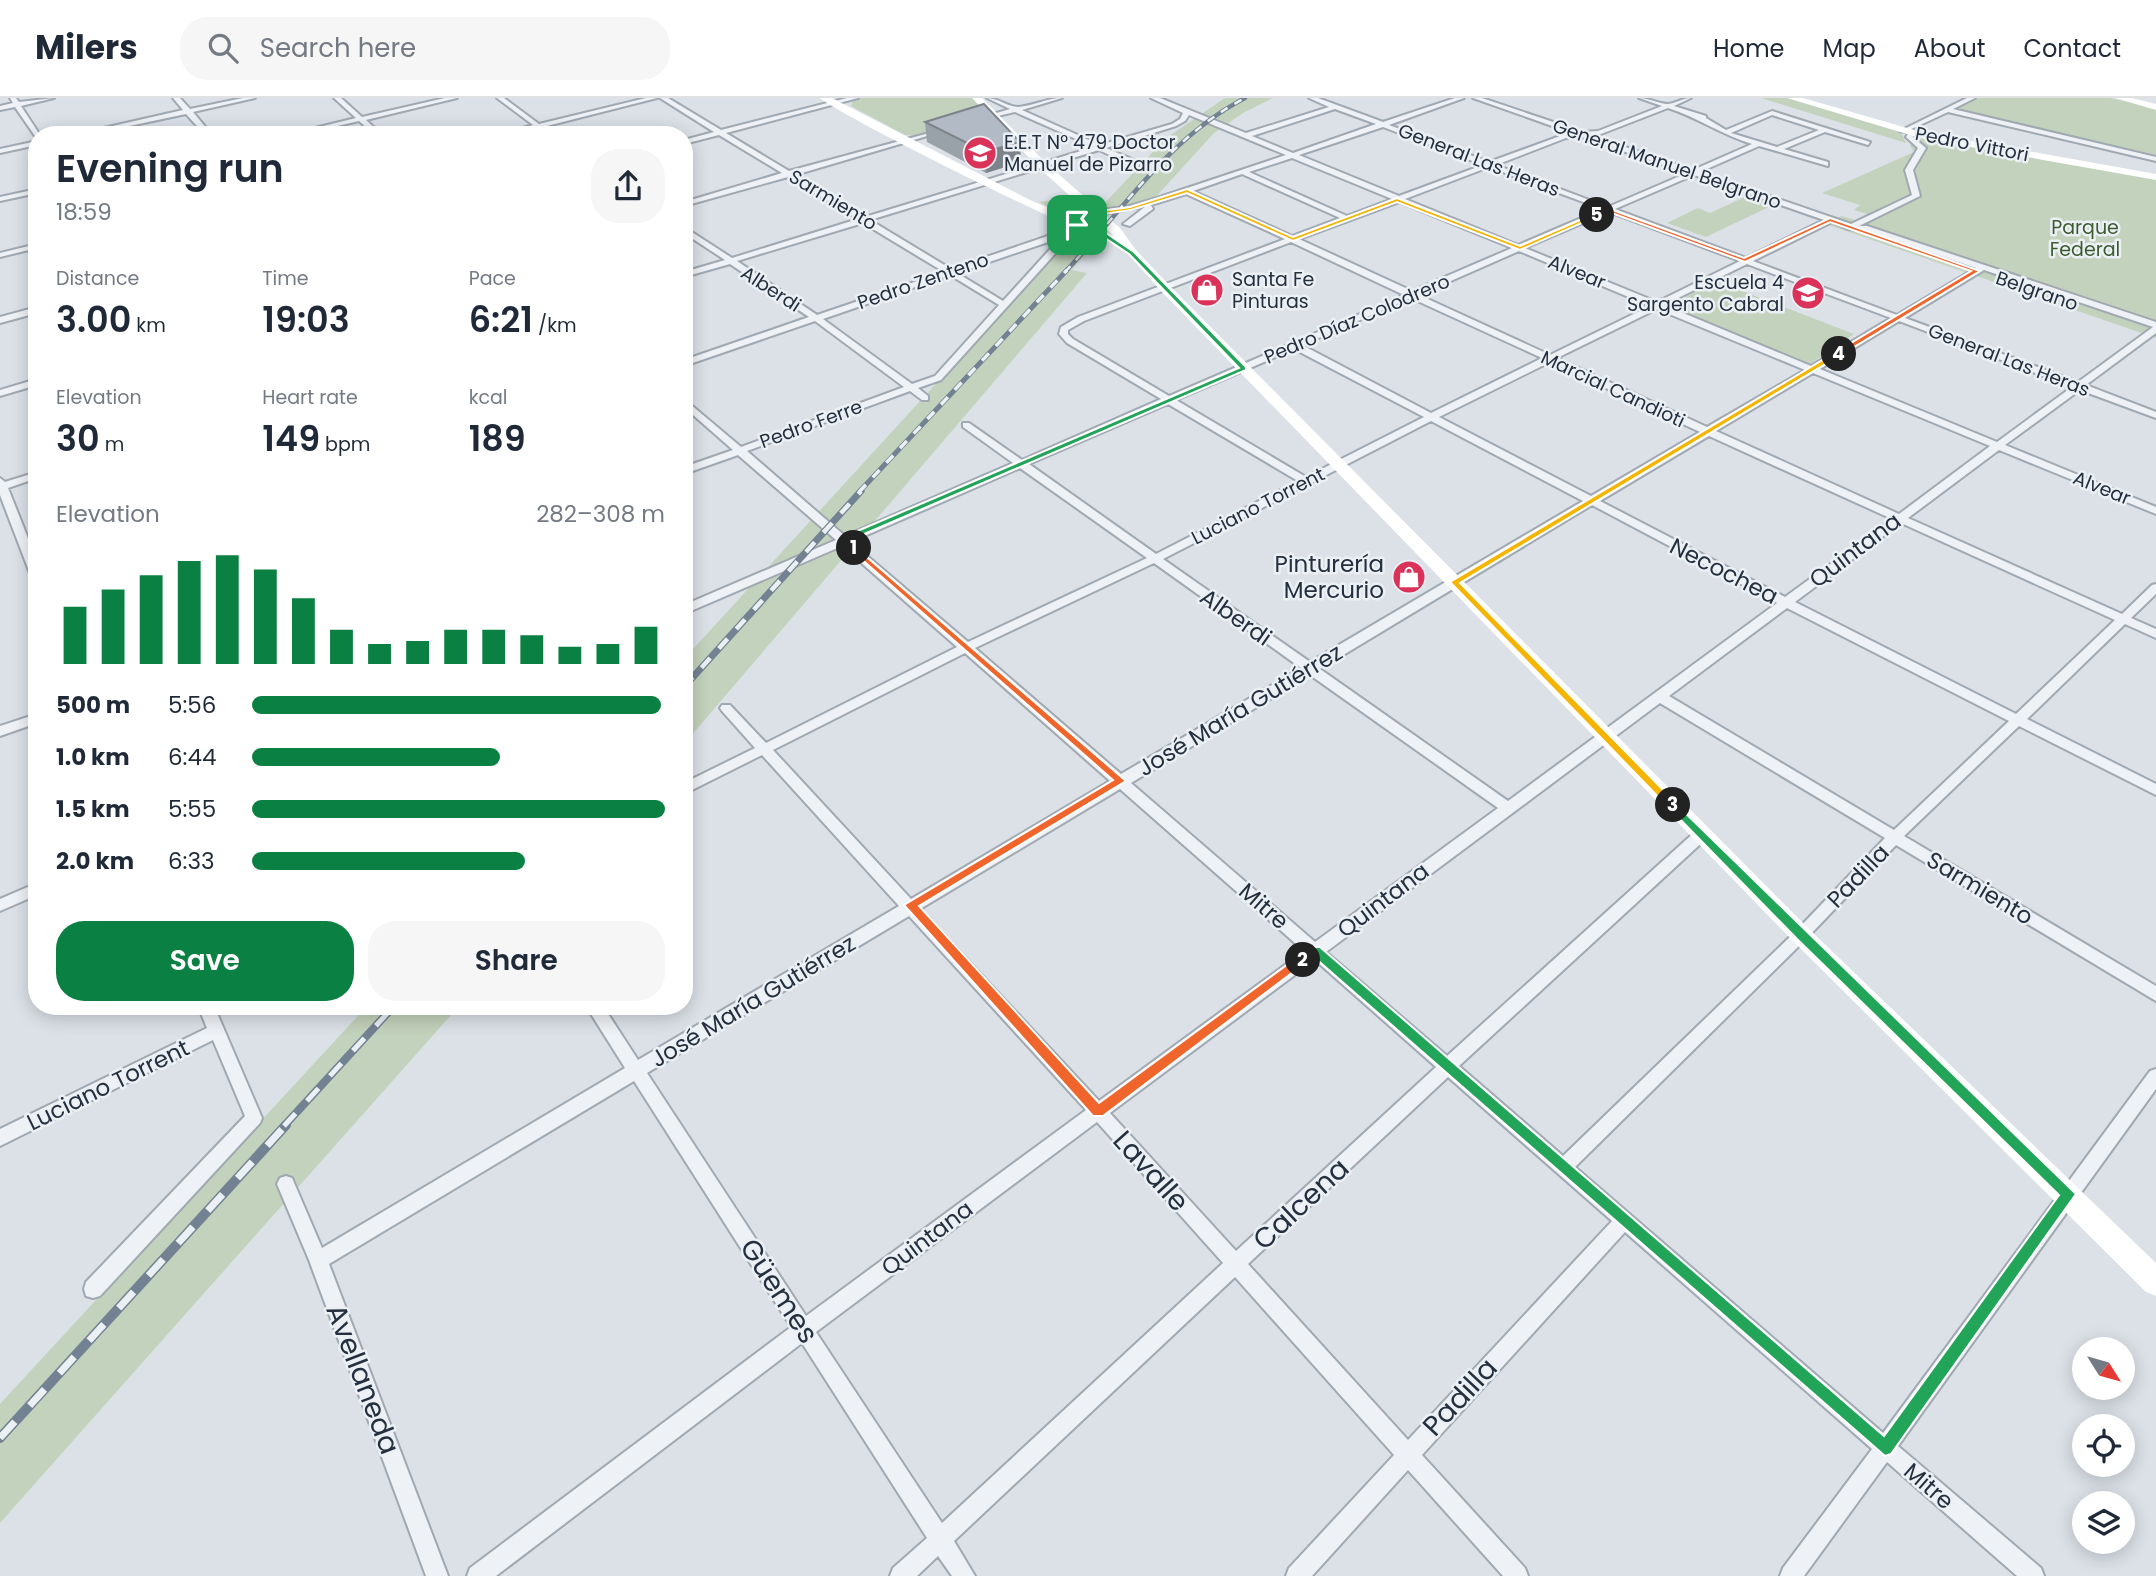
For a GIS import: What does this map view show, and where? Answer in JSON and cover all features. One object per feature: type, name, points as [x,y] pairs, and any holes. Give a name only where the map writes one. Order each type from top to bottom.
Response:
[{"type":"main road","points":[[977,98],[1042,165],[1116,229],[1132,253],[1165,288],[1801,935],[2156,1282]]},
{"type":"main road","name":"Pedro Vittori","points":[[1792,98],[1907,132],[2156,177]]},
{"type":"main road","points":[[2120,98],[2156,104]]},
{"type":"main road","points":[[2138,98],[2156,104]]},
{"type":"main road","points":[[830,101],[1075,226],[1101,233],[1132,253]]},
{"type":"street","points":[[0,108],[15,101],[51,98]]},
{"type":"street","points":[[176,98],[201,126]]},
{"type":"street","points":[[118,126],[252,98]]},
{"type":"street","points":[[337,98],[369,126]]},
{"type":"street","points":[[330,126],[454,98]]},
{"type":"street","points":[[500,98],[538,126],[654,98]]},
{"type":"street","name":"Sarmiento","points":[[663,98],[1003,304]]},
{"type":"street","points":[[693,140],[830,101],[855,98]]},
{"type":"street","points":[[990,98],[1136,164]]},
{"type":"street","points":[[973,122],[1059,98]]},
{"type":"street","name":"Alvear","points":[[1154,98],[2156,511]]},
{"type":"street","name":"General Las Heras","points":[[1312,98],[2156,415]]},
{"type":"street","name":"Pedro Zenteno","points":[[693,360],[1075,226],[1095,213],[1131,208],[1160,200],[1461,98]]},
{"type":"street","name":"General Manuel Belgrano","points":[[1476,98],[1855,228]]},
{"type":"street","points":[[1642,98],[1739,127]]},
{"type":"street","points":[[1306,481],[1070,341],[1063,334],[1064,329],[1081,319],[1489,164],[1565,136],[1599,133],[1688,98]]},
{"type":"street","points":[[1855,228],[1916,196],[1909,170],[1922,148],[1907,132],[1972,98]]},
{"type":"street","points":[[15,101],[31,126]]},
{"type":"street","points":[[1244,136],[1335,107]]},
{"type":"street","points":[[1947,110],[2156,159]]},
{"type":"street","points":[[693,272],[1178,123],[1187,117],[1187,112]]},
{"type":"street","points":[[1724,132],[1772,113],[1868,143]]},
{"type":"street","points":[[1695,115],[1724,132],[1825,164]]},
{"type":"street","points":[[693,201],[947,129]]},
{"type":"street","points":[[1777,150],[1824,130]]},
{"type":"street","name":"Pedro Díaz Colodrero","points":[[693,606],[1759,144]]},
{"type":"street","points":[[0,151],[28,145]]},
{"type":"street","points":[[1243,172],[1346,218]]},
{"type":"street","name":"Marcial Candioti","points":[[1187,191],[1548,359],[2156,635]]},
{"type":"street","points":[[0,199],[28,193]]},
{"type":"street","name":"Pedro Zenteno","points":[[1127,223],[1160,200]]},
{"type":"street","name":"Luciano Torrent","points":[[693,785],[967,647],[1154,559],[1337,464],[1830,220]]},
{"type":"street","points":[[1003,304],[1075,226]]},
{"type":"street","name":"Belgrano","points":[[1855,228],[1864,228],[2155,329]]},
{"type":"street","name":"Alberdi","points":[[693,236],[816,318],[925,398]]},
{"type":"street","points":[[0,255],[28,248]]},
{"type":"street","name":"José María Gutiérrez","points":[[318,1260],[1979,269]]},
{"type":"street","name":"Pedro Ferre","points":[[693,468],[938,378],[1003,304]]},
{"type":"street","points":[[0,320],[28,312]]},
{"type":"street","name":"Quintana","points":[[478,1576],[804,1329],[2155,329]]},
{"type":"street","name":"Necochea","points":[[1296,345],[1785,602],[2019,718],[2156,790]]},
{"type":"street","points":[[0,393],[28,385]]},
{"type":"street","name":"Mitre","points":[[693,410],[2033,1576]]},
{"type":"street","name":"Alberdi","points":[[965,425],[1508,808]]},
{"type":"street","points":[[28,477],[1,483],[28,553]]},
{"type":"street","name":"Padilla","points":[[1563,1167],[1801,935],[1895,837],[2156,587]]},
{"type":"street","name":"Sarmiento","points":[[1659,696],[2156,994]]},
{"type":"street","name":"Lavalle","points":[[726,708],[1098,1111],[1517,1576]]},
{"type":"street","points":[[0,732],[28,721]]},
{"type":"street","name":"Calcena","points":[[901,1576],[1448,1066],[1702,834]]},
{"type":"street","points":[[0,905],[28,893]]},
{"type":"street","points":[[93,1289],[254,1118],[210,1015]]},
{"type":"street","name":"Güemes","points":[[600,1015],[964,1576]]},
{"type":"street","name":"Luciano Torrent","points":[[0,1138],[216,1031]]},
{"type":"street","points":[[1791,1576],[2156,1076]]},
{"type":"street","name":"Avellaneda","points":[[286,1184],[318,1260],[437,1576]]},
{"type":"street","name":"Padilla","points":[[1297,1576],[1624,1220]]},
{"type":"green space","points":[[975,98],[989,113],[917,136],[905,135],[851,106],[854,99]]},
{"type":"green space","points":[[1225,98],[1273,98],[1243,113],[1214,133],[1153,200],[1125,207],[1101,207],[1166,138]]},
{"type":"green space","points":[[1761,98],[1789,98],[1901,132],[1906,143]]},
{"type":"green space","points":[[1978,98],[2110,98],[2156,108],[2156,155],[1953,110]]},
{"type":"green space","name":"Parque Federal","points":[[1913,135],[2156,179],[2156,338],[1823,223],[1842,216],[1855,220],[1867,214],[1854,210],[1860,205],[1822,193],[1914,152],[1910,146]]},
{"type":"green space","points":[[1749,195],[1775,204],[1706,237],[1667,223],[1698,208],[1710,213]]},
{"type":"green space","points":[[1066,198],[1085,214],[1070,218],[1039,202]]},
{"type":"green space","points":[[1084,230],[1098,239],[1072,270],[1087,273],[693,733],[693,649],[1071,236]]},
{"type":"green space","points":[[1716,281],[1854,334],[1810,364],[1669,306]]},
{"type":"green space","points":[[359,1015],[451,1015],[0,1523],[0,1404]]},
{"type":"building","points":[[984,104],[1020,142],[985,152],[925,122]]},
{"type":"railway","points":[[1065,272],[1170,154],[1218,114],[1245,98]]},
{"type":"railway","points":[[859,492],[1067,270]]},
{"type":"railway","points":[[693,677],[861,491]]},
{"type":"railway","points":[[284,1126],[386,1015]]},
{"type":"railway","points":[[0,1438],[286,1125]]},
{"type":"place","name":"E.E.T N° 479 Doctor Manuel de Pizarro","points":[[980,153]]},
{"type":"place","name":"Santa Fe Pinturas","points":[[1207,290]]},
{"type":"place","name":"Escuela 4 Sargento Cabral","points":[[1808,293]]},
{"type":"place","name":"Pinturería Mercurio","points":[[1409,577]]},
{"type":"route","points":[[1187,191],[1293,239],[1397,200],[1520,248],[1609,209],[1745,260],[1830,220],[1976,271],[1454,582],[1801,935],[2068,1194],[1885,1448],[1315,951],[1098,1111],[910,905],[1121,781],[844,540],[1244,368],[1132,253],[1101,233],[1077,225],[1095,213],[1141,206],[1187,191]]}]
